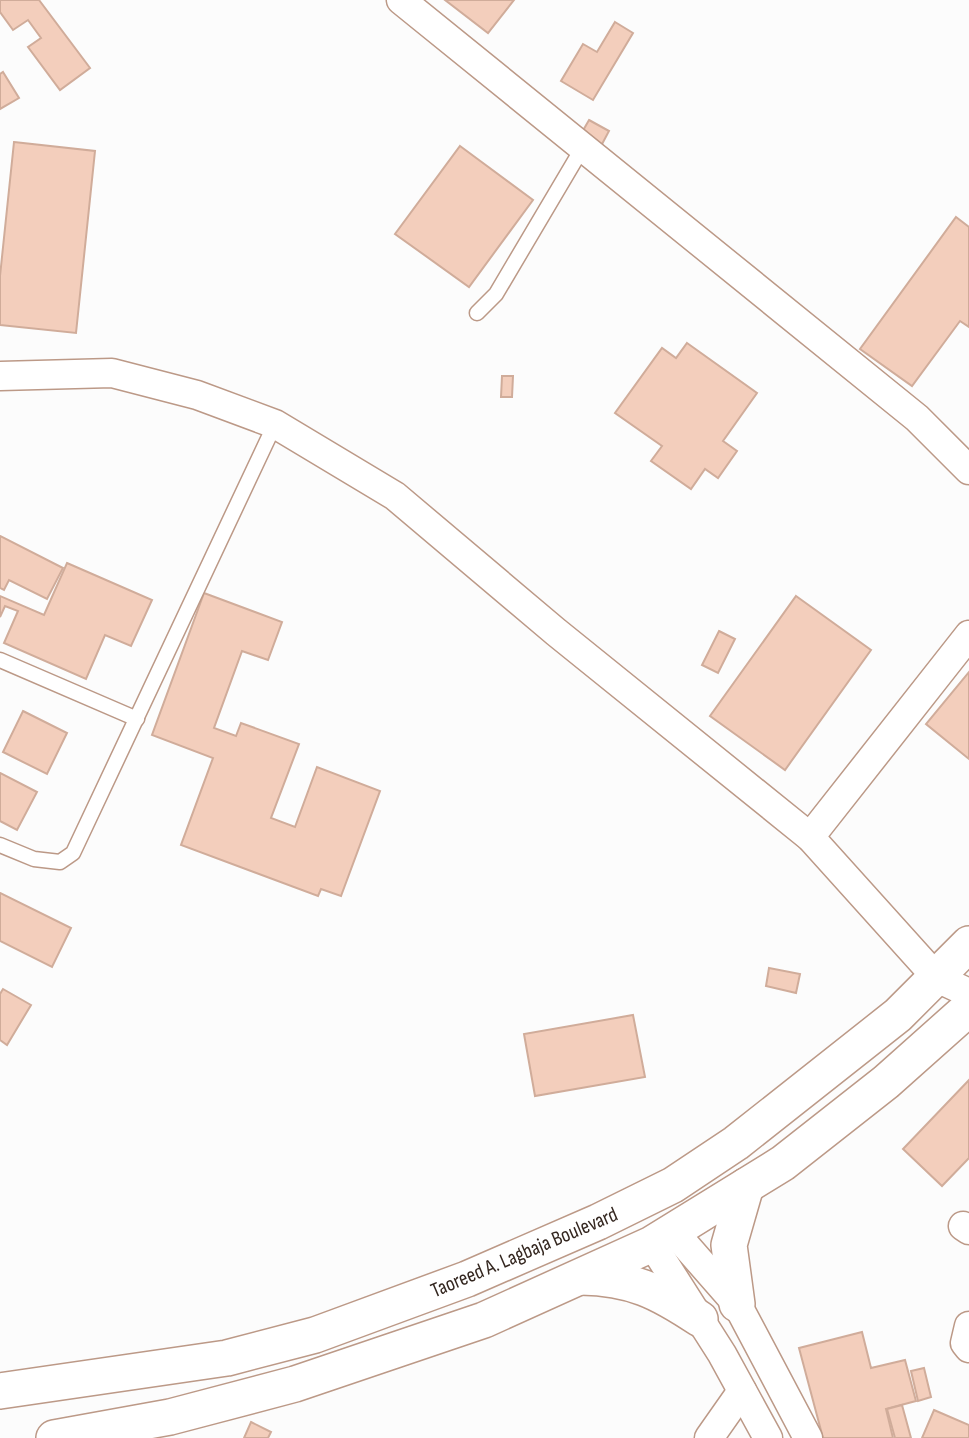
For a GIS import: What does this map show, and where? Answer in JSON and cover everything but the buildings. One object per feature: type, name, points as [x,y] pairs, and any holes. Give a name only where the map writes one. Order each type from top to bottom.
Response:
[{"type":"street","points":[[401,0],[917,418],[969,470]]},
{"type":"street","points":[[0,376],[112,373],[197,395],[275,424],[395,496],[556,632],[810,836],[937,978],[969,993]]},
{"type":"street","points":[[810,836],[969,635]]},
{"type":"street","name":"Taoreed A. Lagbaja Boulevard","points":[[0,1391],[227,1358],[315,1335],[467,1279],[598,1222],[673,1185],[736,1143],[898,1015],[969,944]]},
{"type":"street","name":"Taoreed A. Lagbaja Boulevard","points":[[54,1438],[170,1417],[295,1384],[484,1320],[578,1277],[746,1186],[816,1139],[969,1007]]},
{"type":"street","points":[[673,1185],[661,1234],[700,1319],[767,1438]]},
{"type":"street","points":[[737,1304],[729,1245],[746,1186]]},
{"type":"street","points":[[598,1222],[661,1234],[737,1304],[808,1438]]},
{"type":"street","points":[[578,1277],[613,1278],[640,1285],[663,1294],[700,1319]]},
{"type":"street","points":[[969,1326],[965,1343],[969,1348]]},
{"type":"street","points":[[709,1438],[742,1391]]},
{"type":"lane","points":[[477,313],[495,294],[583,147]]},
{"type":"lane","points":[[0,845],[34,859],[60,862],[73,853],[275,424]]},
{"type":"lane","points":[[0,660],[136,719]]}]
